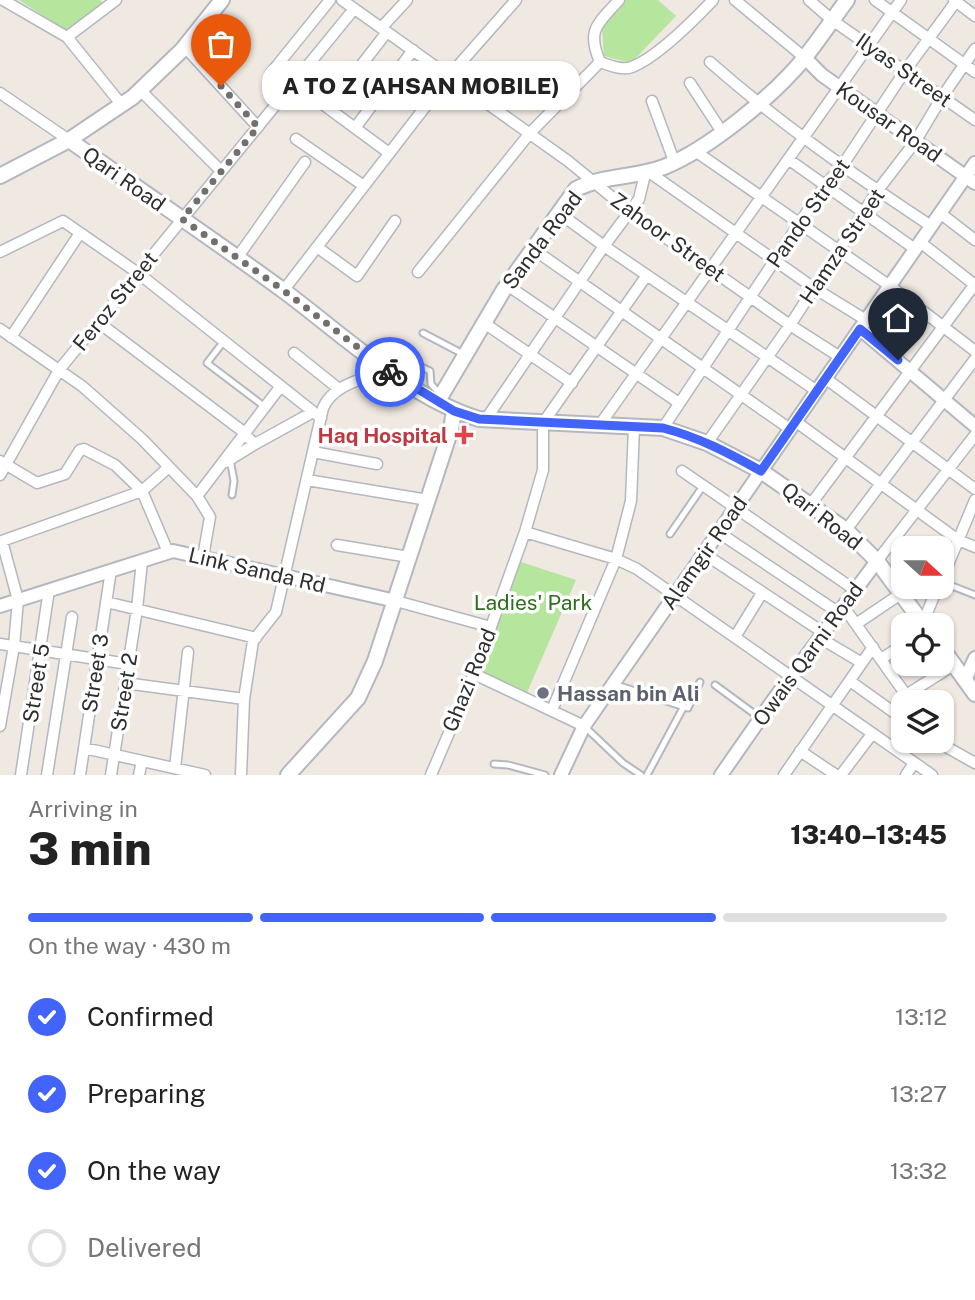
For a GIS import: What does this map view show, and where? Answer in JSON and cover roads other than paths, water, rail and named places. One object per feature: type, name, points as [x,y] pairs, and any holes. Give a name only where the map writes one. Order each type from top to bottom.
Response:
[{"type":"main road","points":[[0,176],[69,140],[140,90],[184,46],[222,0]]},
{"type":"main road","name":"Sanda Road","points":[[440,398],[507,285],[576,189],[592,181],[662,167],[695,151],[758,104],[805,58],[847,0]]},
{"type":"main road","name":"Qari Road","points":[[69,140],[283,290],[386,370],[440,398],[454,411],[486,419],[663,428],[683,433],[761,471],[811,504],[846,530],[891,579]]},
{"type":"main road","points":[[288,775],[358,698],[375,661],[452,429],[454,411]]},
{"type":"main road","points":[[954,666],[975,694]]},
{"type":"street","points":[[3,0],[67,37],[121,104]]},
{"type":"street","points":[[271,73],[330,0]]},
{"type":"street","name":"Zahoor Street","points":[[342,0],[568,161],[628,211],[840,357]]},
{"type":"street","points":[[328,108],[407,0]]},
{"type":"street","points":[[283,290],[449,76],[516,0]]},
{"type":"street","points":[[619,0],[600,22],[593,34],[592,44],[600,62],[624,69],[632,67],[664,46],[713,0]]},
{"type":"street","points":[[735,0],[805,58]]},
{"type":"street","name":"Ilyas Street","points":[[809,0],[832,20],[975,120]]},
{"type":"street","points":[[875,0],[975,72]]},
{"type":"street","points":[[599,426],[901,0]]},
{"type":"street","points":[[67,37],[112,1]]},
{"type":"street","points":[[956,1],[975,16]]},
{"type":"street","name":"Pando Street","points":[[663,428],[825,185],[842,166],[905,71],[956,1]]},
{"type":"street","name":"Feroz Street","points":[[0,475],[3,463],[59,370],[354,9]]},
{"type":"street","points":[[184,46],[258,127]]},
{"type":"street","name":"Hamza Street","points":[[707,443],[790,325],[878,190],[915,142],[975,49]]},
{"type":"street","points":[[355,128],[413,50]]},
{"type":"street","name":"Kousar Road","points":[[805,58],[822,75],[970,179]]},
{"type":"street","points":[[418,272],[530,133],[600,62]]},
{"type":"street","points":[[710,62],[758,104],[842,166],[931,226]]},
{"type":"street","points":[[294,83],[389,153]]},
{"type":"street","points":[[690,83],[722,132]]},
{"type":"street","points":[[140,90],[221,171]]},
{"type":"street","name":"Qari Road","points":[[0,93],[69,140]]},
{"type":"street","points":[[652,101],[674,161]]},
{"type":"street","points":[[296,139],[364,186]]},
{"type":"street","points":[[695,151],[890,286],[975,351]]},
{"type":"street","points":[[788,159],[863,214],[918,246],[975,285],[811,504]]},
{"type":"street","points":[[237,258],[305,162]]},
{"type":"street","name":"Alamgir Road","points":[[561,775],[584,726],[931,226],[970,179],[975,163]]},
{"type":"street","points":[[486,419],[628,211],[639,199],[646,170],[863,324],[910,371],[975,426]]},
{"type":"street","points":[[559,213],[817,391]]},
{"type":"street","points":[[940,214],[975,240]]},
{"type":"street","points":[[0,252],[63,221],[138,273],[317,415]]},
{"type":"street","points":[[317,247],[357,276],[395,221]]},
{"type":"street","points":[[11,337],[80,233]]},
{"type":"street","points":[[533,249],[740,396],[845,458],[958,540],[975,547]]},
{"type":"street","points":[[543,423],[647,275]]},
{"type":"street","points":[[507,285],[679,403]]},
{"type":"street","points":[[98,322],[245,433],[255,444]]},
{"type":"street","points":[[484,323],[572,383]]},
{"type":"street","points":[[0,329],[82,386],[142,439],[197,496],[210,517],[203,557]]},
{"type":"street","points":[[294,353],[339,389]]},
{"type":"street","points":[[846,530],[975,359]]},
{"type":"street","points":[[241,775],[244,699],[253,642],[276,612],[313,452],[317,415],[328,397],[339,389],[386,370]]},
{"type":"street","points":[[825,379],[975,489]]},
{"type":"street","points":[[197,496],[281,386]]},
{"type":"street","points":[[220,465],[255,444],[317,415]]},
{"type":"street","name":"Ghazi Road","points":[[431,775],[474,674],[525,532],[543,470],[543,423]]},
{"type":"street","points":[[552,710],[616,559],[631,501],[634,427]]},
{"type":"street","name":"Owais Qarni Road","points":[[721,775],[855,590],[975,435]]},
{"type":"street","points":[[3,463],[37,483],[65,474],[80,450],[84,449],[114,465],[142,491],[168,552]]},
{"type":"street","points":[[313,452],[376,464]]},
{"type":"street","points":[[0,726],[14,646],[18,600],[2,541],[142,491],[169,467]]},
{"type":"street","points":[[682,471],[855,590]]},
{"type":"street","points":[[307,480],[428,500]]},
{"type":"street","points":[[954,549],[975,500]]},
{"type":"street","points":[[525,532],[616,559],[643,573],[932,775]]},
{"type":"street","points":[[718,533],[841,609],[856,624],[903,690]]},
{"type":"street","points":[[337,545],[410,557]]},
{"type":"street","name":"Link Sanda Rd","points":[[0,606],[173,551],[396,601]]},
{"type":"street","points":[[703,554],[862,663]]},
{"type":"street","name":"Street 2","points":[[111,775],[142,561]]},
{"type":"street","points":[[0,568],[10,573]]},
{"type":"street","name":"Street 3","points":[[80,775],[111,570]]},
{"type":"street","name":"Street 5","points":[[21,775],[49,590]]},
{"type":"street","points":[[735,637],[762,593]]},
{"type":"street","points":[[856,624],[893,599]]},
{"type":"street","points":[[396,601],[491,626]]},
{"type":"street","points":[[106,602],[256,638]]},
{"type":"street","points":[[47,775],[72,617]]},
{"type":"street","points":[[0,644],[128,664]]},
{"type":"street","points":[[784,775],[873,647]]},
{"type":"street","points":[[175,768],[188,652]]},
{"type":"street","points":[[881,659],[891,653]]},
{"type":"street","points":[[965,680],[975,658]]},
{"type":"street","points":[[474,674],[584,726]]},
{"type":"street","points":[[920,690],[940,676]]},
{"type":"street","points":[[850,681],[891,710]]},
{"type":"street","points":[[125,683],[244,699]]},
{"type":"street","points":[[800,751],[838,775],[872,734]]},
{"type":"street","points":[[84,748],[205,775]]},
{"type":"street","points":[[954,751],[975,763]]},
{"type":"street","points":[[139,775],[142,761]]},
{"type":"street","points":[[906,775],[914,763]]},
{"type":"lane","points":[[423,333],[465,355]]},
{"type":"lane","points":[[224,341],[207,363],[265,407]]},
{"type":"lane","points":[[411,362],[430,371],[431,384],[440,398]]},
{"type":"lane","points":[[230,459],[234,481],[232,495]]},
{"type":"lane","points":[[670,534],[703,486]]},
{"type":"lane","points":[[954,587],[975,595]]},
{"type":"lane","points":[[613,684],[683,708],[690,707],[699,681]]},
{"type":"lane","points":[[715,685],[760,718]]},
{"type":"lane","points":[[647,775],[683,708]]},
{"type":"lane","points":[[584,726],[622,763],[641,775]]},
{"type":"lane","points":[[494,764],[545,775]]},
{"type":"place","name":"A TO Z (AHSAN MOBILE)","points":[[221,86]]},
{"type":"place","name":"Haq Hospital","points":[[464,435]]},
{"type":"place","name":"Hassan bin Ali","points":[[543,693]]},
{"type":"park label","name":"Ladies' Park","points":[[533,602]]}]
